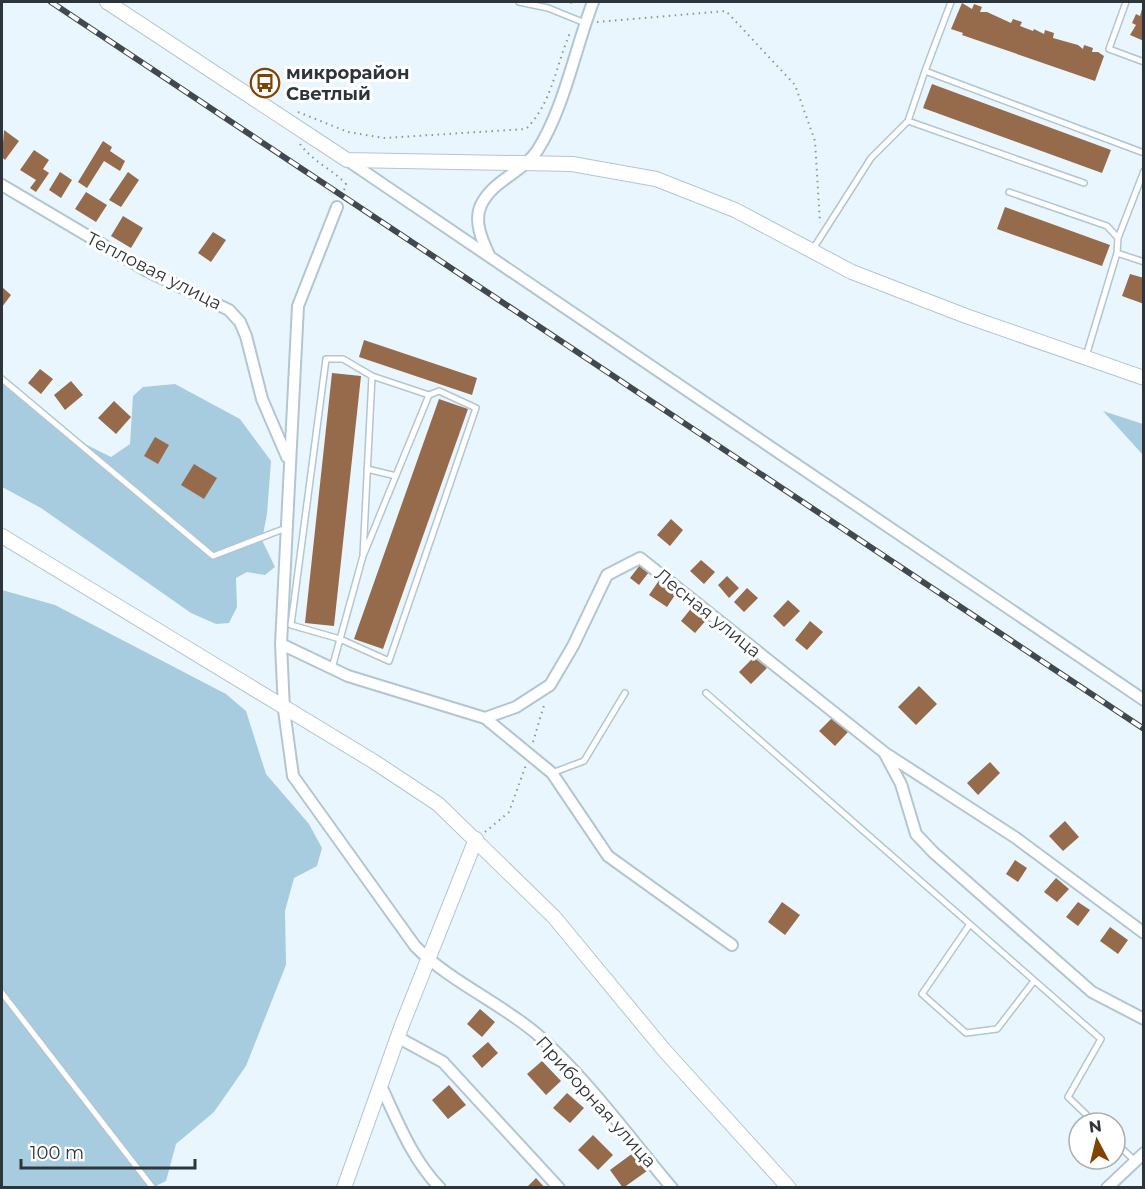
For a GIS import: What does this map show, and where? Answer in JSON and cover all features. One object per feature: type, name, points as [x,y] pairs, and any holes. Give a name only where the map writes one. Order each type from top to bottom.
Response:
[{"type":"street","points":[[107,2],[347,160],[1143,700]]},
{"type":"street","points":[[490,258],[479,234],[480,206],[496,186],[530,162],[547,136],[580,21],[593,2]]},
{"type":"street","points":[[347,160],[572,164],[656,179],[735,210],[873,280],[1143,378]]},
{"type":"street","name":"Тепловая улица","points":[[2,185],[147,271],[229,310],[240,322],[246,336],[262,399],[288,460]]},
{"type":"street","name":"Приборная улица","points":[[337,207],[298,306],[288,460],[281,644],[284,710],[293,776],[415,946],[428,959],[515,1017],[538,1036],[562,1060],[672,1188]]},
{"type":"street","points":[[2,536],[284,710],[373,761],[438,804],[554,917],[664,1050],[789,1188]]},
{"type":"street","name":"Лесная улица","points":[[485,718],[516,707],[550,685],[573,646],[607,575],[624,564],[640,558],[885,753],[1016,838],[1143,933]]},
{"type":"street","points":[[281,644],[348,676],[485,718],[552,773],[608,856],[732,945]]},
{"type":"street","points":[[885,753],[901,784],[916,834],[933,852],[1092,992],[1143,1019]]},
{"type":"street","points":[[344,1188],[428,959],[476,840]]},
{"type":"street","points":[[399,1038],[443,1062],[559,1188]]},
{"type":"street","points":[[381,1086],[404,1137],[424,1172],[440,1188]]},
{"type":"street","points":[[1107,1188],[1139,1157]]},
{"type":"lane","points":[[519,2],[548,8],[580,21]]},
{"type":"lane","points":[[548,8],[551,2]]},
{"type":"lane","points":[[812,251],[872,158],[908,121],[951,2]]},
{"type":"lane","points":[[1126,2],[1108,49],[1143,62]]},
{"type":"lane","points":[[925,71],[1143,153]]},
{"type":"lane","points":[[908,121],[1084,183]]},
{"type":"lane","points":[[1085,357],[1117,253],[1118,238],[1143,171]]},
{"type":"lane","points":[[1009,192],[1107,226],[1118,238]]},
{"type":"lane","points":[[1117,253],[1143,262]]},
{"type":"lane","points":[[326,359],[343,359],[372,376],[429,395],[439,391],[476,408],[389,661],[340,639],[291,626],[326,359]]},
{"type":"lane","points":[[363,556],[372,376]]},
{"type":"lane","points":[[2,379],[213,556],[286,528]]},
{"type":"lane","points":[[332,668],[363,556],[429,395]]},
{"type":"lane","points":[[367,469],[396,476]]},
{"type":"lane","points":[[552,773],[584,761],[625,693]]},
{"type":"lane","points":[[706,693],[1101,1039],[1068,1097],[1083,1111]]},
{"type":"lane","points":[[970,924],[922,994],[966,1033],[998,1029],[1034,981]]},
{"type":"lane","points":[[2,993],[153,1188]]},
{"type":"path","points":[[571,2],[580,21]]},
{"type":"path","points":[[580,21],[726,11],[795,85],[815,141],[820,229]]},
{"type":"path","points":[[292,110],[348,132],[384,138],[526,129],[536,119],[555,78],[564,47],[580,21]]},
{"type":"path","points":[[300,144],[313,159],[332,171],[346,184],[346,192],[337,207]]},
{"type":"path","points":[[476,840],[509,812],[530,754],[550,685]]},
{"type":"shaded area","points":[[2,384],[63,433],[111,457],[130,444],[133,396],[143,387],[175,384],[240,419],[271,461],[267,514],[262,540],[275,567],[265,575],[247,572],[236,578],[237,607],[229,623],[216,624],[191,613],[41,508],[2,487]]},
{"type":"shaded area","points":[[1103,411],[1143,424],[1143,455]]},
{"type":"shaded area","points":[[2,590],[55,605],[226,694],[246,711],[266,774],[309,824],[322,848],[317,866],[294,878],[285,911],[286,965],[246,1066],[214,1112],[176,1144],[166,1181],[154,1187],[2,1187]]},
{"type":"building","points":[[1144,2],[1144,41],[1130,35],[1136,25],[1132,23],[1136,14],[1140,16]]},
{"type":"building","points":[[962,3],[972,9],[974,4],[982,7],[980,12],[987,12],[1011,23],[1013,19],[1022,22],[1020,26],[1033,31],[1034,29],[1044,34],[1045,30],[1054,33],[1053,38],[1078,45],[1083,49],[1084,45],[1093,48],[1092,52],[1098,52],[1104,56],[1095,81],[962,35],[963,33],[951,29]]},
{"type":"building","points":[[932,84],[1111,150],[1102,173],[923,108]]},
{"type":"building","points":[[4,130],[19,141],[5,160],[2,157]]},
{"type":"building","points":[[103,141],[112,147],[110,151],[125,161],[120,171],[104,161],[87,188],[78,182]]},
{"type":"building","points":[[34,150],[49,160],[43,169],[49,173],[36,192],[30,188],[36,180],[20,170]]},
{"type":"building","points":[[60,172],[72,180],[61,198],[49,190]]},
{"type":"building","points":[[128,172],[139,180],[121,207],[109,200]]},
{"type":"building","points":[[86,192],[107,205],[96,222],[75,209]]},
{"type":"building","points":[[1005,207],[1110,245],[1102,266],[997,229]]},
{"type":"building","points":[[123,216],[143,228],[131,248],[111,236]]},
{"type":"building","points":[[213,232],[226,240],[211,262],[198,253]]},
{"type":"building","points":[[1130,274],[1144,278],[1144,304],[1122,296]]},
{"type":"building","points":[[2,287],[11,295],[2,307]]},
{"type":"building","points":[[364,340],[477,378],[472,395],[359,357]]},
{"type":"building","points":[[40,369],[53,379],[41,394],[28,383]]},
{"type":"building","points":[[332,373],[361,376],[334,626],[305,623]]},
{"type":"building","points":[[71,381],[83,395],[65,410],[54,395]]},
{"type":"building","points":[[439,399],[468,409],[383,649],[354,639]]},
{"type":"building","points":[[114,401],[131,417],[116,434],[98,418]]},
{"type":"building","points":[[155,437],[169,445],[158,464],[144,456]]},
{"type":"building","points":[[194,464],[217,478],[204,499],[181,485]]},
{"type":"building","points":[[671,519],[683,530],[670,546],[657,535]]},
{"type":"building","points":[[701,560],[715,572],[704,584],[690,571]]},
{"type":"building","points":[[640,565],[649,572],[639,585],[630,578]]},
{"type":"building","points":[[727,576],[739,588],[729,598],[718,585]]},
{"type":"building","points":[[660,579],[677,592],[667,607],[649,595]]},
{"type":"building","points":[[747,588],[758,598],[744,612],[734,602]]},
{"type":"building","points":[[788,600],[800,611],[784,627],[773,616]]},
{"type":"building","points":[[693,606],[708,618],[695,633],[681,621]]},
{"type":"building","points":[[810,621],[823,632],[807,650],[795,640]]},
{"type":"building","points":[[755,656],[767,668],[751,684],[739,672]]},
{"type":"building","points":[[919,686],[937,704],[916,725],[898,707]]},
{"type":"building","points":[[833,717],[848,732],[835,746],[819,731]]},
{"type":"building","points":[[990,762],[1000,773],[978,795],[967,783]]},
{"type":"building","points":[[1065,821],[1079,837],[1063,851],[1049,836]]},
{"type":"building","points":[[1015,860],[1027,868],[1018,882],[1006,874]]},
{"type":"building","points":[[1056,878],[1069,889],[1057,902],[1044,892]]},
{"type":"building","points":[[782,902],[800,915],[785,935],[768,922]]},
{"type":"building","points":[[1078,902],[1090,910],[1078,926],[1066,917]]},
{"type":"building","points":[[1110,927],[1128,940],[1118,954],[1100,941]]},
{"type":"building","points":[[480,1009],[495,1022],[482,1037],[467,1024]]},
{"type":"building","points":[[488,1042],[498,1053],[482,1068],[472,1056]]},
{"type":"building","points":[[542,1061],[561,1081],[546,1095],[527,1074]]},
{"type":"building","points":[[449,1085],[466,1105],[448,1119],[432,1100]]},
{"type":"building","points":[[567,1093],[584,1108],[570,1123],[553,1108]]},
{"type":"building","points":[[593,1135],[613,1155],[598,1170],[578,1150]]},
{"type":"building","points":[[633,1153],[647,1171],[623,1188],[610,1170]]},
{"type":"building","points":[[536,1178],[545,1188],[526,1188]]},
{"type":"railway","points":[[51,2],[1144,729]]},
{"type":"place","name":"микрорайон Светлый","points":[[265,83]]}]
